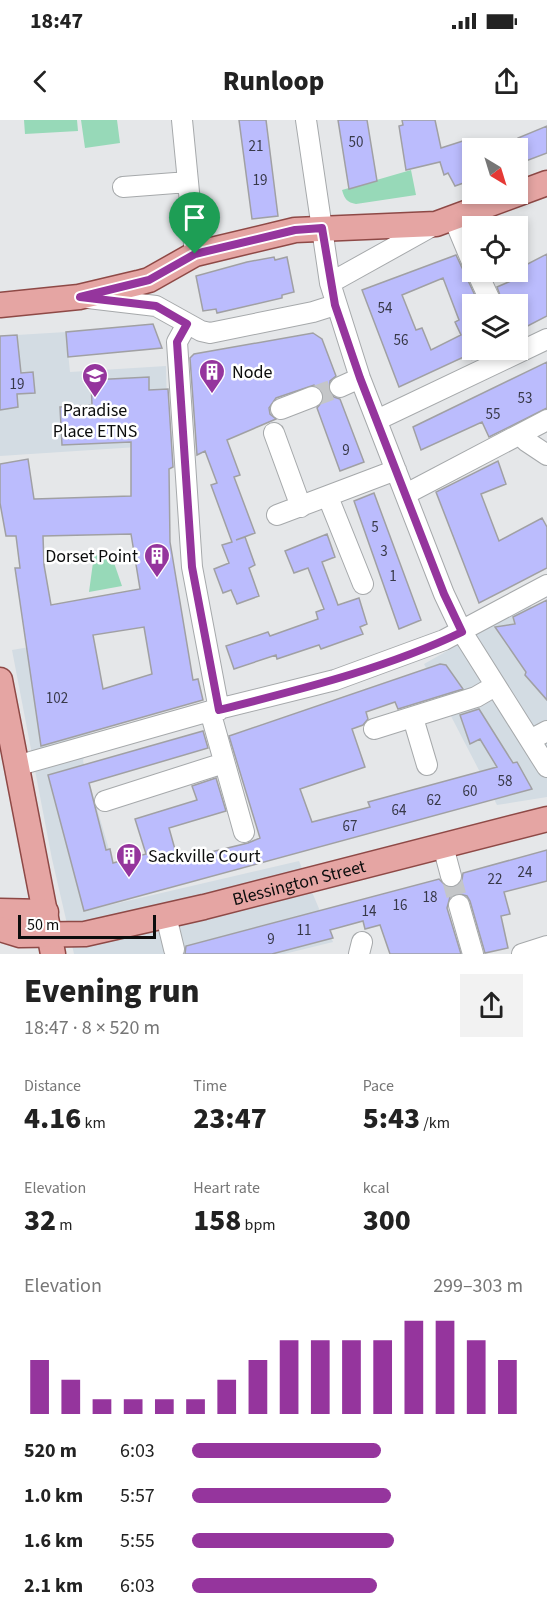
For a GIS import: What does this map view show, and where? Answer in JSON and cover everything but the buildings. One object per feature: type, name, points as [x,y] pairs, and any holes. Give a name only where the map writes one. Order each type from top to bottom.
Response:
[{"type":"main road","points":[[0,305],[80,297],[149,280],[195,254],[295,230],[445,222],[547,183]]},
{"type":"main road","points":[[1,689],[50,934]]},
{"type":"main road","name":"Blessington Street","points":[[50,934],[85,934],[166,916],[547,819]]},
{"type":"main road","points":[[0,911],[50,934]]},
{"type":"main road","points":[[0,929],[20,935],[50,934]]},
{"type":"street","points":[[182,120],[195,254]]},
{"type":"street","points":[[306,120],[330,283],[335,305],[360,378],[462,632],[495,687],[539,736],[547,767]]},
{"type":"street","points":[[123,187],[188,182]]},
{"type":"street","points":[[330,283],[445,222],[462,247]]},
{"type":"street","points":[[80,297],[156,306],[187,324],[210,333],[313,312],[335,305]]},
{"type":"street","points":[[187,324],[177,342],[192,567],[224,763],[244,832]]},
{"type":"street","points":[[377,420],[547,339]]},
{"type":"street","points":[[340,387],[360,378]]},
{"type":"street","points":[[281,409],[312,397]]},
{"type":"street","points":[[405,494],[547,420]]},
{"type":"street","points":[[274,433],[301,507]]},
{"type":"street","points":[[523,433],[526,441],[547,455]]},
{"type":"street","points":[[278,515],[396,470]]},
{"type":"street","points":[[328,497],[363,584]]},
{"type":"street","points":[[16,766],[214,710],[335,680],[418,651],[462,632],[547,585]]},
{"type":"street","points":[[374,729],[476,697],[495,687]]},
{"type":"street","points":[[413,718],[427,765]]},
{"type":"street","points":[[105,801],[224,763]]},
{"type":"street","points":[[443,846],[451,876]]},
{"type":"street","points":[[459,904],[473,954]]},
{"type":"street","points":[[166,916],[174,949]]},
{"type":"street","points":[[522,954],[547,946]]},
{"type":"shaded area","name":"Paradise Place ETNS","points":[[66,332],[70,372],[166,366],[168,445],[0,456],[0,336]]},
{"type":"shaded area","points":[[530,604],[547,634],[547,797],[497,805],[424,664]]},
{"type":"shaded area","points":[[70,640],[90,733],[83,761],[113,863],[84,911],[299,861],[333,942],[284,954],[74,954],[52,859],[12,650]]},
{"type":"green space","points":[[24,120],[77,120],[78,131],[25,134]]},
{"type":"green space","points":[[81,120],[117,120],[120,143],[85,148]]},
{"type":"green space","points":[[411,170],[416,195],[356,204],[344,196],[342,190]]},
{"type":"green space","points":[[111,554],[122,586],[89,592],[94,555]]},
{"type":"tunnel","points":[[312,397],[340,387]]},
{"type":"tunnel","points":[[451,876],[459,905]]},
{"type":"place","name":"Node","points":[[212,395]]},
{"type":"place","name":"Paradise Place ETNS","points":[[95,399]]},
{"type":"place","name":"Dorset Point","points":[[157,579]]},
{"type":"place","name":"Sackville Court","points":[[129,879]]},
{"type":"route","points":[[322,228],[335,305],[360,378],[444,594],[462,632],[418,651],[335,680],[219,710],[192,567],[177,342],[187,324],[165,309],[156,306],[80,297],[149,280],[195,254],[295,230],[322,228]]}]
